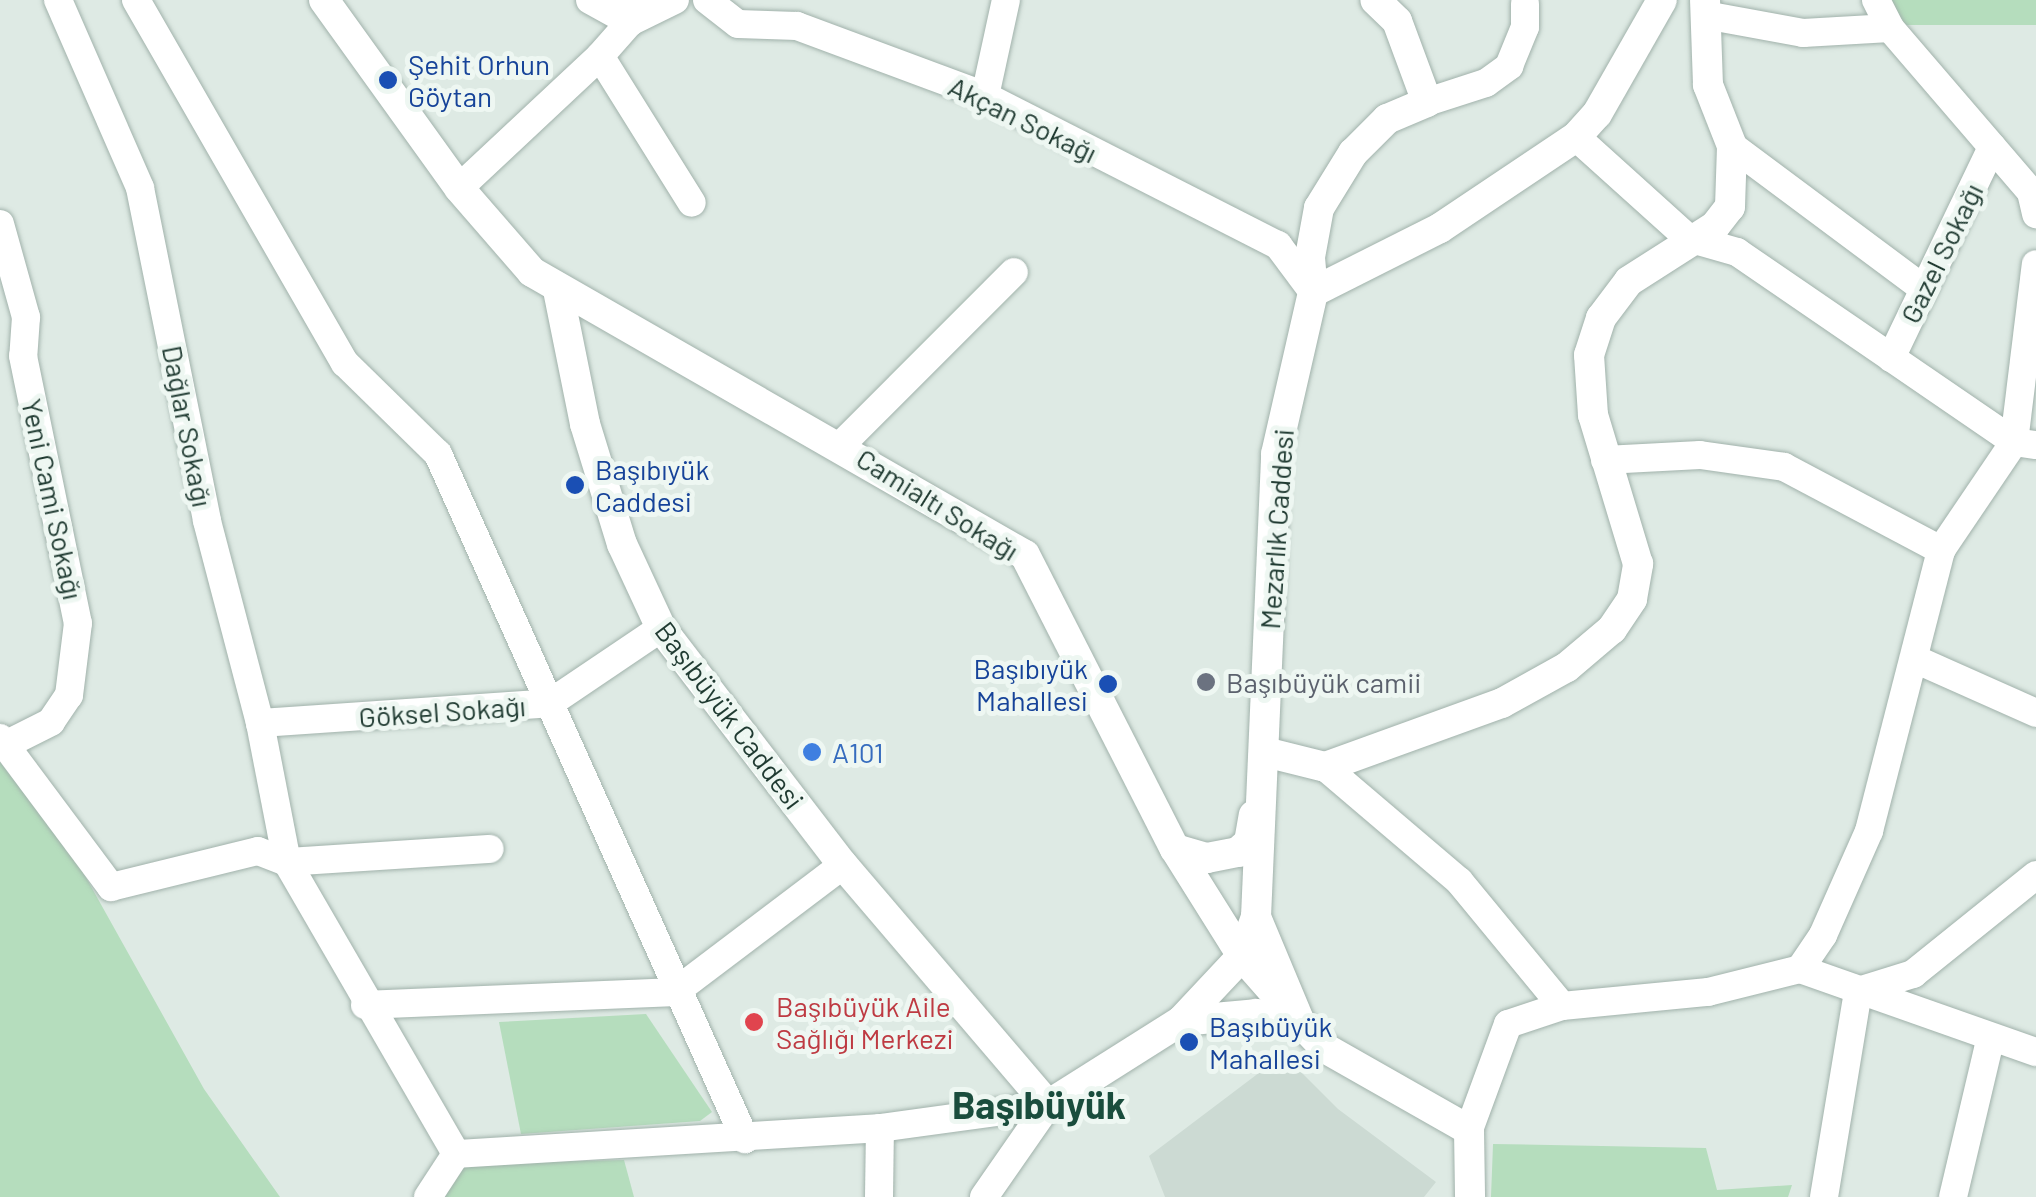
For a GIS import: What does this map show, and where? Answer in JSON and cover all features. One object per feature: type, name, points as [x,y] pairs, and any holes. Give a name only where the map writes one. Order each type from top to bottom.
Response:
[{"type":"main road","points":[[324,0],[459,188],[532,272],[558,290]]},
{"type":"main road","points":[[1314,292],[1440,228],[1576,137],[1597,114],[1662,0]]},
{"type":"main road","points":[[1175,849],[1222,857],[1250,842],[1265,752],[1325,767],[1502,703],[1567,666],[1612,629],[1632,599],[1638,564],[1605,460],[1590,355],[1602,318],[1629,282],[1688,238],[1715,226],[1730,206],[1732,146],[1708,85],[1705,8]]},
{"type":"main road","points":[[1386,10],[1427,102]]},
{"type":"main road","points":[[1386,10],[1399,82],[1387,119]]},
{"type":"main road","name":"Mezarlık Caddesi","points":[[1242,956],[1256,917],[1276,454],[1314,292],[1310,257],[1319,208],[1353,153],[1387,119],[1427,102]]},
{"type":"main road","name":"Camialtı Sokağı","points":[[558,290],[842,444],[1025,555],[1175,849],[1242,956]]},
{"type":"main road","name":"Başıbüyük Caddesi","points":[[558,290],[585,424],[622,544],[661,628],[843,865],[1048,1105]]},
{"type":"main road","points":[[1256,917],[1300,1022]]},
{"type":"main road","points":[[1048,1105],[1181,1021],[1242,956],[1300,1022],[1344,1062],[1469,1130],[1470,1197]]},
{"type":"main road","points":[[1181,1021],[1256,1014],[1300,1022]]},
{"type":"street","name":"Dağlar Sokağı","points":[[58,0],[140,188],[207,520],[260,723],[287,862],[366,1005],[456,1154]]},
{"type":"street","points":[[136,0],[345,363],[438,454],[675,992],[744,1139]]},
{"type":"street","points":[[590,0],[631,11],[675,0]]},
{"type":"street","name":"Akçan Sokağı","points":[[707,0],[738,24],[798,26],[985,96],[1278,245],[1314,292]]},
{"type":"street","points":[[985,96],[1006,0]]},
{"type":"street","points":[[1876,0],[1890,28],[2030,192],[2036,214]]},
{"type":"street","name":"Mezarlık Caddesi","points":[[1427,102],[1486,83],[1509,66],[1525,27],[1524,4]]},
{"type":"street","points":[[1705,8],[1803,33],[1890,28]]},
{"type":"street","points":[[459,188],[600,56],[631,11]]},
{"type":"street","points":[[600,56],[692,203]]},
{"type":"street","points":[[1576,137],[1688,238],[1737,252],[1891,358],[2025,443]]},
{"type":"street","points":[[1732,146],[1924,289]]},
{"type":"street","name":"Gazel Sokağı","points":[[1891,358],[1992,147]]},
{"type":"street","name":"Yeni Cami Sokağı","points":[[0,224],[26,317],[23,356],[78,623],[69,695],[51,722],[4,741]]},
{"type":"street","points":[[1800,969],[1845,892],[1869,831],[1916,660],[1941,550],[2025,443],[2036,264]]},
{"type":"street","points":[[842,444],[1014,272]]},
{"type":"street","points":[[1605,460],[1700,456],[1784,467],[1941,550]]},
{"type":"street","name":"Göksel Sokağı","points":[[260,723],[550,704],[661,628]]},
{"type":"street","points":[[1916,660],[2036,713]]},
{"type":"street","points":[[4,741],[111,887],[258,852],[287,862],[490,849]]},
{"type":"street","points":[[1325,767],[1459,881],[1562,1006]]},
{"type":"street","points":[[366,1005],[675,992],[843,865]]},
{"type":"street","points":[[1858,991],[1913,974],[2036,875]]},
{"type":"street","points":[[1469,1130],[1508,1024],[1562,1006],[1708,992],[1800,969],[1990,1041],[2036,1052]]},
{"type":"street","points":[[1824,1197],[1858,991]]},
{"type":"street","points":[[1953,1197],[1990,1041]]},
{"type":"street","points":[[428,1197],[456,1154],[880,1128],[1048,1105]]},
{"type":"street","points":[[984,1197],[1048,1105]]},
{"type":"street","points":[[879,1197],[880,1128]]},
{"type":"shaded area","points":[[1272,1063],[1292,1063],[1338,1109],[1436,1182],[1424,1197],[1165,1197],[1149,1156]]},
{"type":"green space","points":[[1892,0],[2036,0],[2036,25],[1892,25]]},
{"type":"green space","points":[[0,762],[79,865],[204,1089],[280,1197],[0,1197]]},
{"type":"green space","points":[[646,1014],[712,1112],[700,1121],[521,1134],[499,1022]]},
{"type":"green space","points":[[1493,1144],[1706,1148],[1717,1190],[1792,1185],[1788,1197],[1491,1197]]},
{"type":"green space","points":[[624,1160],[634,1197],[416,1197],[443,1164]]},
{"type":"place","name":"Şehit Orhun Göytan","points":[[388,80]]},
{"type":"place","name":"Başıbıyük Caddesi","points":[[575,485]]},
{"type":"place","name":"Başıbüyük camii","points":[[1206,682]]},
{"type":"place","name":"Başıbıyük Mahallesi","points":[[1108,684]]},
{"type":"place","name":"A101","points":[[812,752]]},
{"type":"place","name":"Başıbüyük Aile Sağlığı Merkezi","points":[[754,1022]]},
{"type":"place","name":"Başıbüyük Mahallesi","points":[[1189,1042]]},
{"type":"district","name":"Başıbüyük","points":[[1039,1105]]}]
